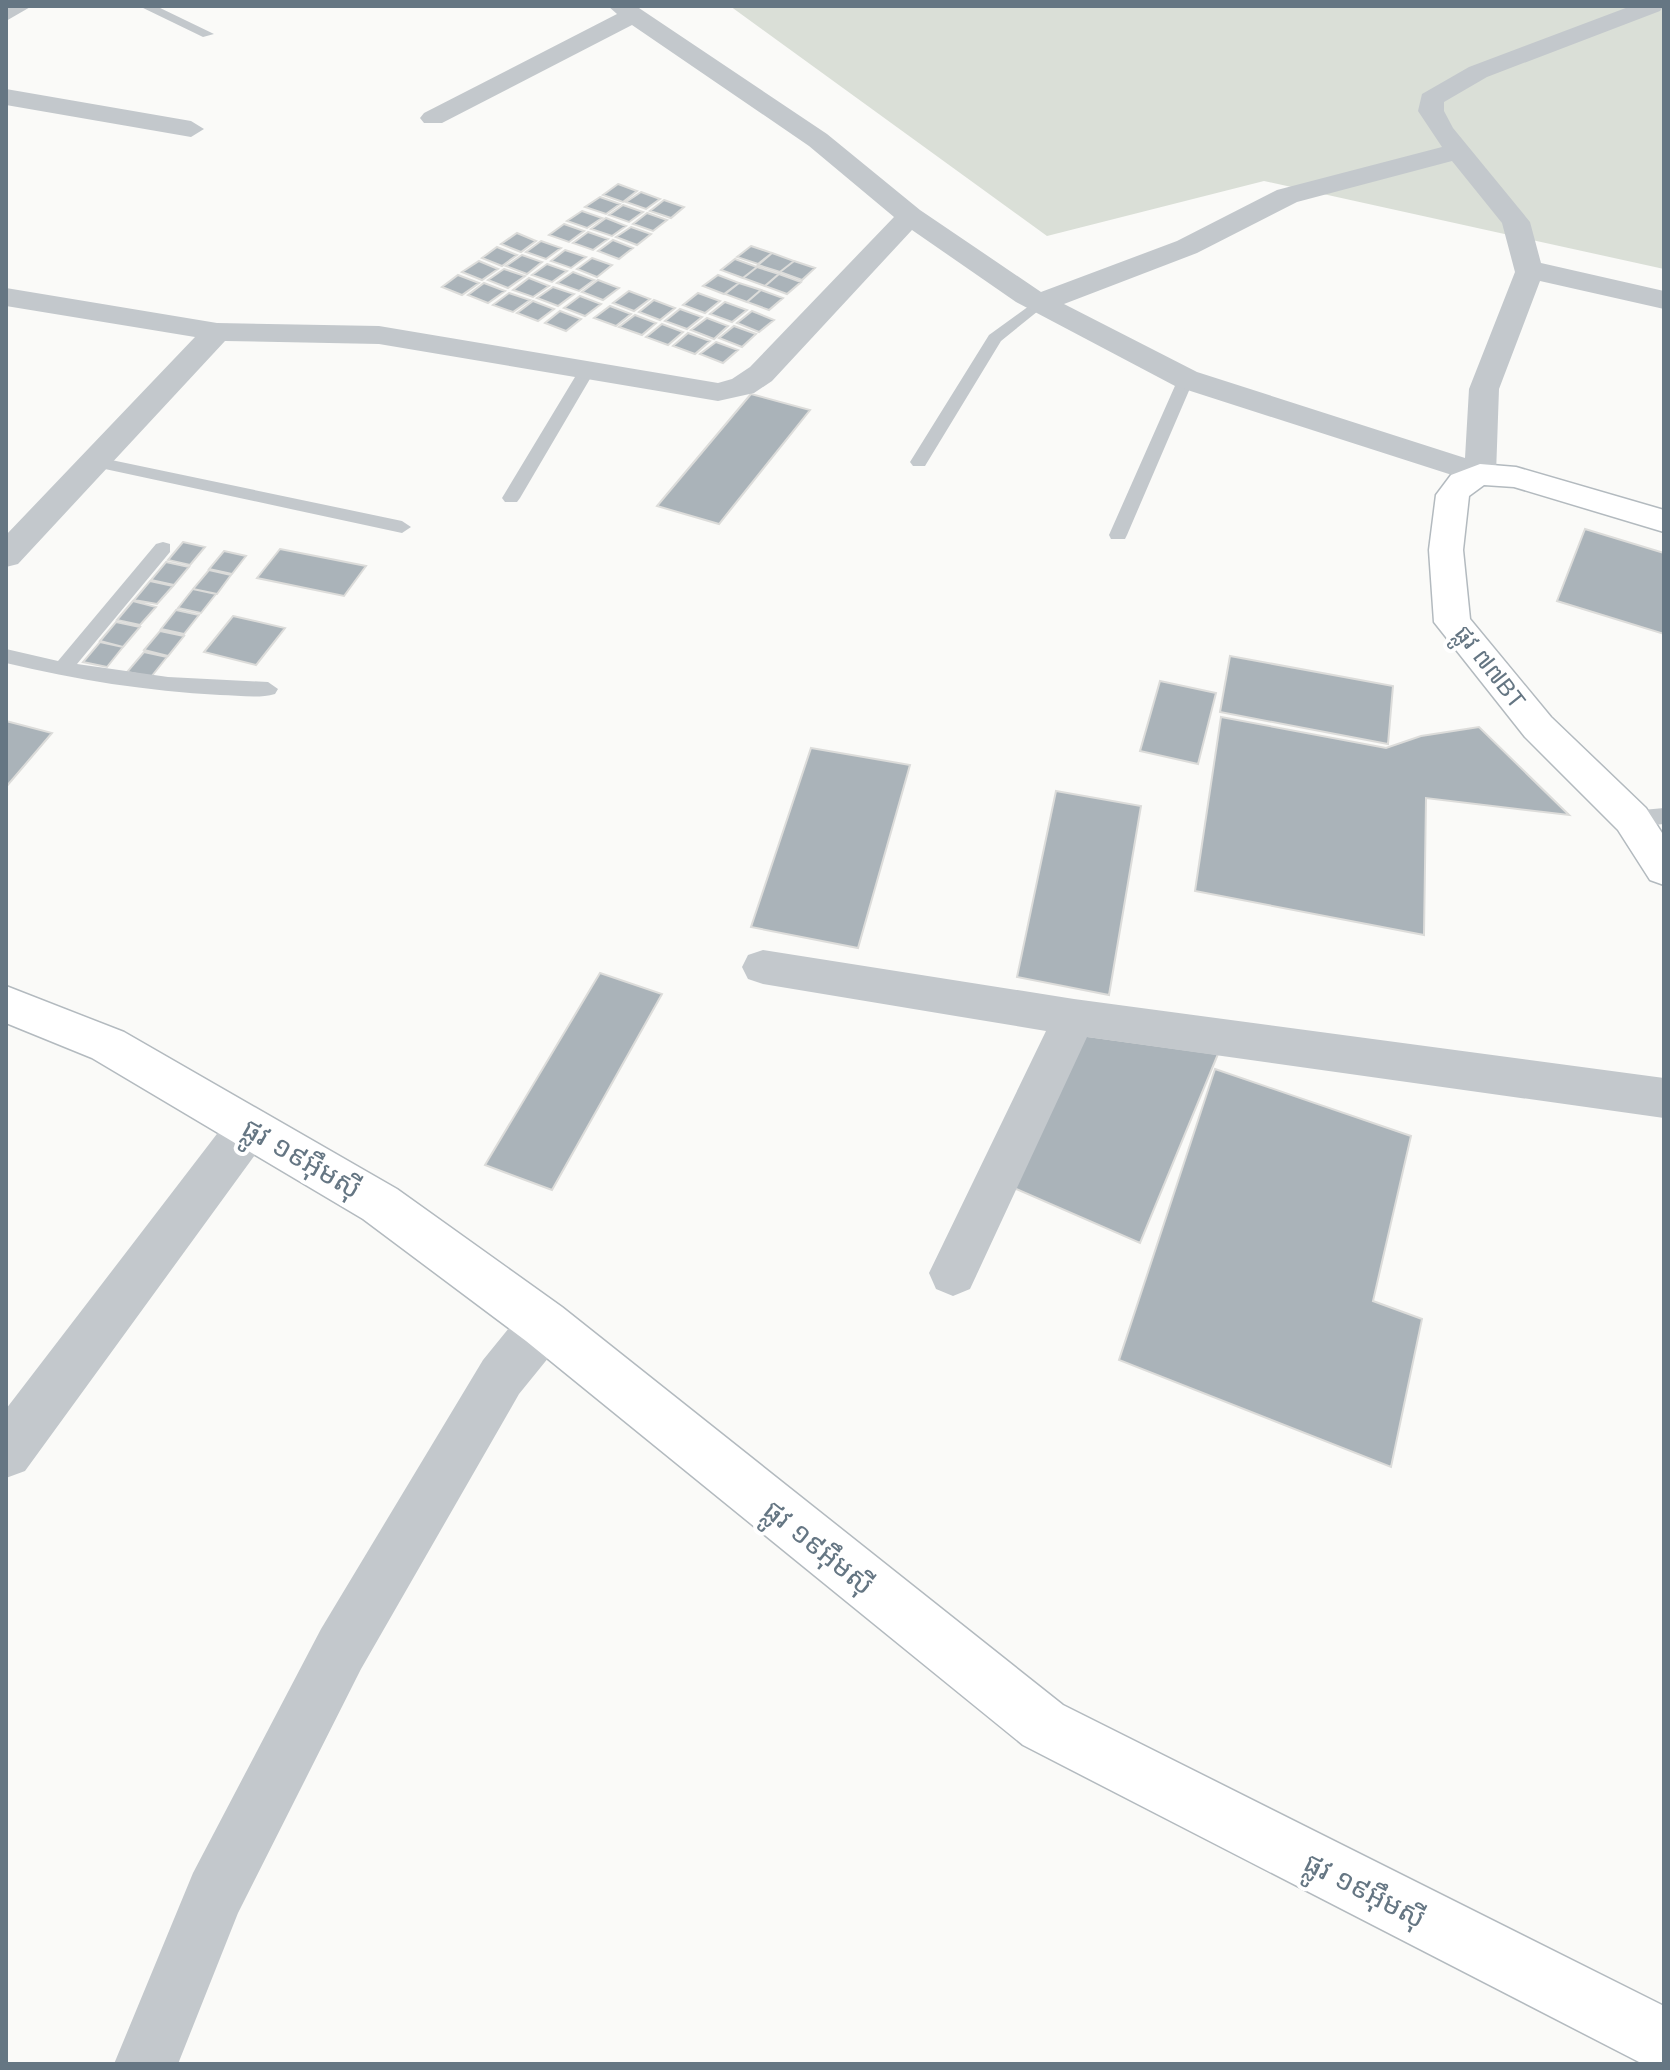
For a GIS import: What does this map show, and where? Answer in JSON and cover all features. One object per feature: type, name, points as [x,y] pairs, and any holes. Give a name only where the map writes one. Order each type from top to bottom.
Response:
[{"type":"street","points":[[6,14],[20,6]]},
{"type":"street","points":[[1480,474],[1484,389],[1529,272],[1516,222],[1458,151],[1431,111],[1431,99],[1478,72],[1652,6]]},
{"type":"street","points":[[433,118],[626,10],[818,140],[910,216],[1040,303],[1186,379],[1480,474],[1516,477],[1664,521]]},
{"type":"street","points":[[11,103],[191,129]]},
{"type":"street","points":[[1040,303],[1187,247],[1287,196],[1458,151]]},
{"type":"street","points":[[20,308],[217,332],[379,335],[686,390],[718,392],[743,386],[761,374],[910,216]]},
{"type":"street","points":[[1529,272],[1552,272],[1664,300]]},
{"type":"street","points":[[6,556],[217,332]]},
{"type":"street","name":"ផ្លូវ ៧៧BT","points":[[1480,474],[1463,482],[1453,495],[1446,550],[1452,622],[1538,727],[1648,818],[1664,869]]},
{"type":"street","points":[[763,967],[1074,1017],[1664,1098]]},
{"type":"street","name":"ផ្លូវ ១៩អ៊ឹមស៊ី","points":[[6,1004],[108,1045],[380,1204],[544,1324],[1043,1725],[1664,2040]]},
{"type":"street","points":[[953,1273],[1074,1017]]},
{"type":"street","points":[[6,1452],[249,1127]]},
{"type":"street","points":[[146,2064],[215,1895],[341,1649],[501,1377],[544,1324]]},
{"type":"lane","points":[[145,6],[208,34]]},
{"type":"lane","points":[[919,462],[995,338],[1040,303]]},
{"type":"lane","points":[[511,498],[586,372]]},
{"type":"lane","points":[[1118,535],[1186,379]]},
{"type":"lane","points":[[97,462],[402,527]]},
{"type":"lane","points":[[61,670],[163,548]]},
{"type":"lane","points":[[6,656],[61,670],[185,688],[268,689]]},
{"type":"shaded area","points":[[730,6],[1664,6],[1664,269],[1264,181],[1047,236]]},
{"type":"building","points":[[618,184],[637,191],[623,202],[603,195]]},
{"type":"building","points":[[641,192],[660,199],[646,209],[626,202]]},
{"type":"building","points":[[600,197],[620,204],[606,214],[585,207]]},
{"type":"building","points":[[664,200],[684,207],[671,218],[650,211]]},
{"type":"building","points":[[623,205],[643,212],[629,222],[609,215]]},
{"type":"building","points":[[582,211],[602,218],[587,228],[567,221]]},
{"type":"building","points":[[647,213],[667,220],[653,231],[633,224]]},
{"type":"building","points":[[606,218],[626,226],[612,236],[591,229]]},
{"type":"building","points":[[564,224],[584,231],[569,242],[549,235]]},
{"type":"building","points":[[631,227],[651,234],[637,245],[616,237]]},
{"type":"building","points":[[588,232],[608,239],[593,250],[573,243]]},
{"type":"building","points":[[517,233],[536,241],[521,252],[501,244]]},
{"type":"building","points":[[613,240],[633,248],[619,259],[598,251]]},
{"type":"building","points":[[541,241],[561,248],[546,259],[526,252]]},
{"type":"building","points":[[751,246],[772,253],[758,264],[737,257]]},
{"type":"building","points":[[497,247],[517,255],[502,266],[482,258]]},
{"type":"building","points":[[565,250],[586,257],[571,268],[551,261]]},
{"type":"building","points":[[772,253],[794,261],[780,272],[758,265]]},
{"type":"building","points":[[522,255],[542,262],[527,274],[506,266]]},
{"type":"building","points":[[592,258],[612,265],[597,277],[577,269]]},
{"type":"building","points":[[735,259],[757,267],[743,278],[721,270]]},
{"type":"building","points":[[479,261],[498,269],[482,280],[462,272]]},
{"type":"building","points":[[794,261],[815,268],[802,280],[780,272]]},
{"type":"building","points":[[547,264],[567,271],[552,282],[532,275]]},
{"type":"building","points":[[757,267],[779,274],[765,286],[743,278]]},
{"type":"building","points":[[504,269],[525,276],[508,288],[488,280]]},
{"type":"building","points":[[573,272],[594,280],[579,291],[557,283]]},
{"type":"building","points":[[779,274],[801,282],[787,294],[765,286]]},
{"type":"building","points":[[458,275],[479,283],[462,295],[442,287]]},
{"type":"building","points":[[718,275],[739,283],[724,294],[703,286]]},
{"type":"building","points":[[529,278],[549,286],[533,297],[513,290]]},
{"type":"building","points":[[598,280],[619,288],[603,300],[582,292]]},
{"type":"building","points":[[484,283],[505,291],[488,303],[468,295]]},
{"type":"building","points":[[739,283],[761,290],[747,302],[725,294]]},
{"type":"building","points":[[553,287],[574,294],[558,306],[537,298]]},
{"type":"building","points":[[761,290],[783,298],[769,310],[747,302]]},
{"type":"building","points":[[629,291],[650,299],[634,311],[613,303]]},
{"type":"building","points":[[509,293],[530,300],[513,312],[493,305]]},
{"type":"building","points":[[698,293],[720,301],[705,313],[683,305]]},
{"type":"building","points":[[580,296],[601,304],[585,316],[564,308]]},
{"type":"building","points":[[654,300],[675,308],[660,320],[639,312]]},
{"type":"building","points":[[533,301],[554,309],[538,321],[517,313]]},
{"type":"building","points":[[725,302],[747,310],[732,322],[710,314]]},
{"type":"building","points":[[610,306],[631,314],[616,326],[594,318]]},
{"type":"building","points":[[680,309],[702,317],[687,329],[665,321]]},
{"type":"building","points":[[560,311],[581,319],[566,331],[545,323]]},
{"type":"building","points":[[752,311],[774,320],[759,332],[737,323]]},
{"type":"building","points":[[635,315],[656,323],[642,335],[619,327]]},
{"type":"building","points":[[707,318],[728,326],[714,339],[691,330]]},
{"type":"building","points":[[662,324],[683,332],[668,345],[646,337]]},
{"type":"building","points":[[734,326],[756,334],[742,347],[719,338]]},
{"type":"building","points":[[688,333],[710,341],[695,354],[673,346]]},
{"type":"building","points":[[716,342],[738,350],[723,363],[700,354]]},
{"type":"building","points":[[751,394],[810,410],[719,524],[657,506]]},
{"type":"building","points":[[1585,529],[1664,553],[1664,634],[1557,601]]},
{"type":"building","points":[[183,542],[205,547],[190,565],[168,560]]},
{"type":"building","points":[[280,549],[366,566],[344,596],[257,578]]},
{"type":"building","points":[[224,551],[246,556],[232,574],[209,569]]},
{"type":"building","points":[[166,562],[189,567],[174,585],[151,580]]},
{"type":"building","points":[[209,570],[231,575],[217,594],[193,589]]},
{"type":"building","points":[[150,581],[173,586],[157,604],[134,600]]},
{"type":"building","points":[[193,589],[216,594],[201,613],[178,608]]},
{"type":"building","points":[[133,601],[156,607],[140,625],[117,620]]},
{"type":"building","points":[[176,610],[199,615],[184,634],[161,629]]},
{"type":"building","points":[[233,616],[285,628],[256,665],[204,652]]},
{"type":"building","points":[[116,622],[140,627],[123,647],[100,641]]},
{"type":"building","points":[[160,631],[184,636],[168,656],[144,650]]},
{"type":"building","points":[[100,642],[123,647],[107,667],[83,662]]},
{"type":"building","points":[[144,652],[167,657],[151,677],[127,672]]},
{"type":"building","points":[[1230,656],[1393,686],[1388,744],[1220,712]]},
{"type":"building","points":[[1160,681],[1216,693],[1198,764],[1140,751]]},
{"type":"building","points":[[1221,717],[1386,748],[1421,736],[1479,727],[1569,815],[1426,798],[1424,935],[1195,891]]},
{"type":"building","points":[[6,721],[52,733],[6,787]]},
{"type":"building","points":[[811,748],[910,765],[858,948],[751,927]]},
{"type":"building","points":[[1056,791],[1141,806],[1109,995],[1017,977]]},
{"type":"building","points":[[600,973],[662,994],[552,1190],[485,1165]]},
{"type":"building","points":[[1080,1035],[1218,1054],[1140,1243],[1007,1185]]},
{"type":"building","points":[[1215,1069],[1411,1136],[1373,1301],[1422,1319],[1391,1467],[1119,1360]]}]
